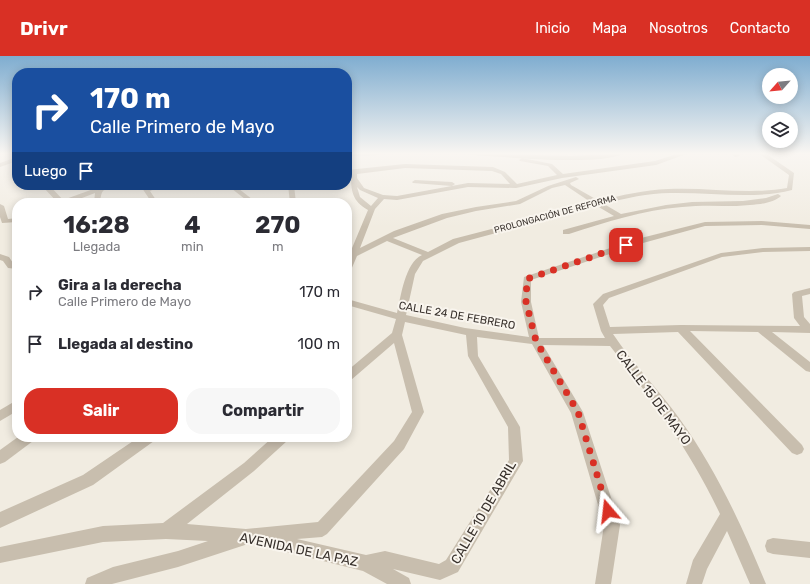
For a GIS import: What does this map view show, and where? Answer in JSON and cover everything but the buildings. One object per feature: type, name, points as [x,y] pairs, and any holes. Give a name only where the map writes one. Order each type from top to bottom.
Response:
[{"type":"street","points":[[352,178],[353,191],[359,202],[372,209]]},
{"type":"street","points":[[354,178],[362,189],[382,197],[397,198],[468,184]]},
{"type":"street","points":[[508,178],[516,186]]},
{"type":"street","points":[[415,182],[516,186],[571,178]]},
{"type":"street","points":[[784,191],[790,189],[792,178]]},
{"type":"street","points":[[564,179],[569,186],[595,203],[618,215]]},
{"type":"street","points":[[354,254],[387,238],[445,216],[476,209],[518,203],[564,179]]},
{"type":"street","points":[[49,190],[57,198]]},
{"type":"street","points":[[75,198],[95,190]]},
{"type":"street","points":[[237,190],[247,198]]},
{"type":"street","name":"PROLONGACIÓN DE REFORMA","points":[[397,335],[402,319],[411,274],[420,259],[427,254],[456,241],[628,195],[669,191],[746,193],[784,191]]},
{"type":"street","name":"PROLONGACIÓN DE REFORMA","points":[[566,232],[618,215],[681,205],[759,202],[773,198],[784,191]]},
{"type":"street","points":[[352,259],[372,209],[382,197]]},
{"type":"street","points":[[0,206],[5,221],[12,220]]},
{"type":"street","points":[[603,584],[612,525],[578,412],[536,341],[526,302],[527,279],[640,241],[712,223],[762,223],[810,227]]},
{"type":"street","points":[[387,238],[427,254]]},
{"type":"street","name":"CALLE 15 DE MAYO","points":[[758,584],[728,514],[694,450],[666,409],[613,342],[606,331],[598,304],[606,296],[720,255],[763,250],[810,249]]},
{"type":"street","points":[[0,257],[6,259],[12,264]]},
{"type":"street","points":[[0,268],[12,266]]},
{"type":"street","points":[[806,328],[798,318],[797,294],[810,291]]},
{"type":"street","name":"CALLE 24 DE FEBRERO","points":[[352,304],[402,319],[471,332],[536,341],[613,342]]},
{"type":"street","points":[[606,331],[681,328],[806,328]]},
{"type":"street","points":[[681,328],[797,449]]},
{"type":"street","points":[[761,329],[810,368]]},
{"type":"street","name":"CALLE 10 DE ABRIL","points":[[366,563],[384,559],[440,572],[452,566],[516,461],[514,427],[473,356],[471,332]]},
{"type":"street","points":[[93,584],[113,576],[178,558],[247,536],[322,529],[399,446],[418,412],[397,335],[352,373]]},
{"type":"street","points":[[0,416],[12,408]]},
{"type":"street","points":[[0,458],[21,442]]},
{"type":"street","points":[[0,520],[88,480],[142,442]]},
{"type":"street","points":[[166,531],[249,467],[276,442]]},
{"type":"street","points":[[694,584],[699,566],[728,514]]},
{"type":"street","name":"AVENIDA DE LA PAZ","points":[[0,555],[103,534],[166,531],[247,536],[366,563],[404,584]]},
{"type":"street","points":[[773,546],[810,550]]},
{"type":"route","points":[[608,511],[578,412],[536,341],[526,302],[527,279],[559,266],[626,245]]}]
